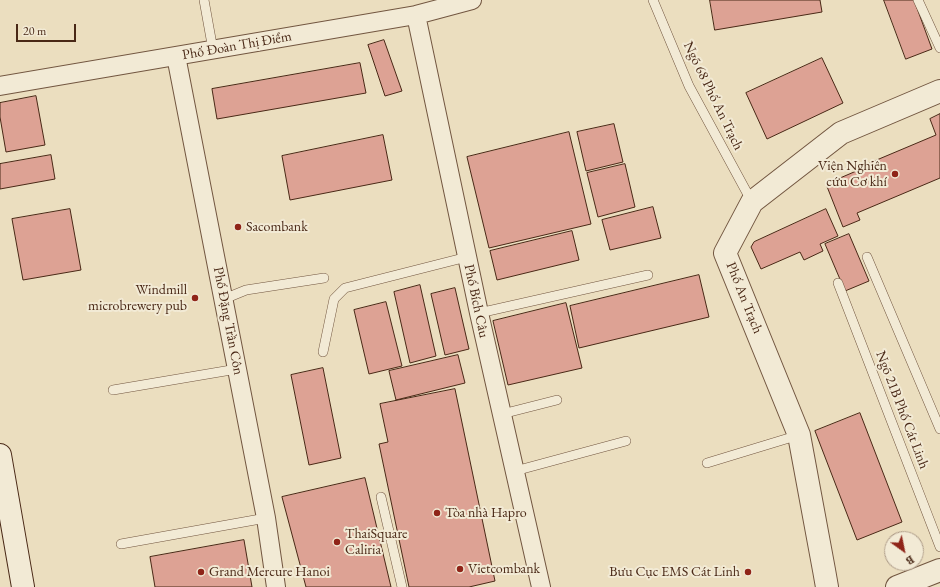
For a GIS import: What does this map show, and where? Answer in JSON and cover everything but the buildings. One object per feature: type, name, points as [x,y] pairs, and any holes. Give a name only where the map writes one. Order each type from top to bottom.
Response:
[{"type":"street","name":"Phố Đoàn Thị Điểm","points":[[0,86],[416,14],[472,0]]},
{"type":"street","name":"Phố Bích Câu","points":[[416,14],[479,313],[541,587]]},
{"type":"street","name":"Phố Đặng Trần Côn","points":[[176,56],[266,518],[276,587]]},
{"type":"street","name":"Phố An Trạch","points":[[828,587],[799,435],[725,253],[752,202],[841,132],[940,91]]},
{"type":"street","points":[[0,455],[22,587]]},
{"type":"street","points":[[897,587],[940,570]]},
{"type":"lane","points":[[204,0],[212,50]]},
{"type":"lane","name":"Ngõ 68 Phố An Trạch","points":[[653,0],[689,86],[752,202]]},
{"type":"lane","points":[[918,0],[940,48]]},
{"type":"lane","points":[[323,352],[334,299],[345,288],[467,257]]},
{"type":"lane","points":[[867,257],[940,429]]},
{"type":"lane","points":[[479,313],[648,275]]},
{"type":"lane","points":[[224,299],[246,290],[324,278]]},
{"type":"lane","name":"Ngõ 21B Phố Cát Linh","points":[[838,283],[940,547]]},
{"type":"lane","points":[[113,390],[237,369]]},
{"type":"lane","points":[[502,414],[557,400]]},
{"type":"lane","points":[[707,463],[799,435]]},
{"type":"lane","points":[[515,471],[626,441]]},
{"type":"lane","points":[[381,497],[402,587]]},
{"type":"lane","points":[[121,544],[266,518]]},
{"type":"place","name":"Viện Nghiên cứu Cơ khí","points":[[895,174]]},
{"type":"place","name":"Sacombank","points":[[238,227]]},
{"type":"place","name":"Windmill microbrewery pub","points":[[195,298]]},
{"type":"place","name":"Tòa nhà Hapro","points":[[437,513]]},
{"type":"place","name":"ThaiSquare Caliria","points":[[337,542]]},
{"type":"place","name":"Vietcombank","points":[[460,569]]},
{"type":"place","name":"Grand Mercure Hanoi","points":[[201,572]]},
{"type":"place","name":"Bưu Cục EMS Cát Linh","points":[[748,572]]}]
